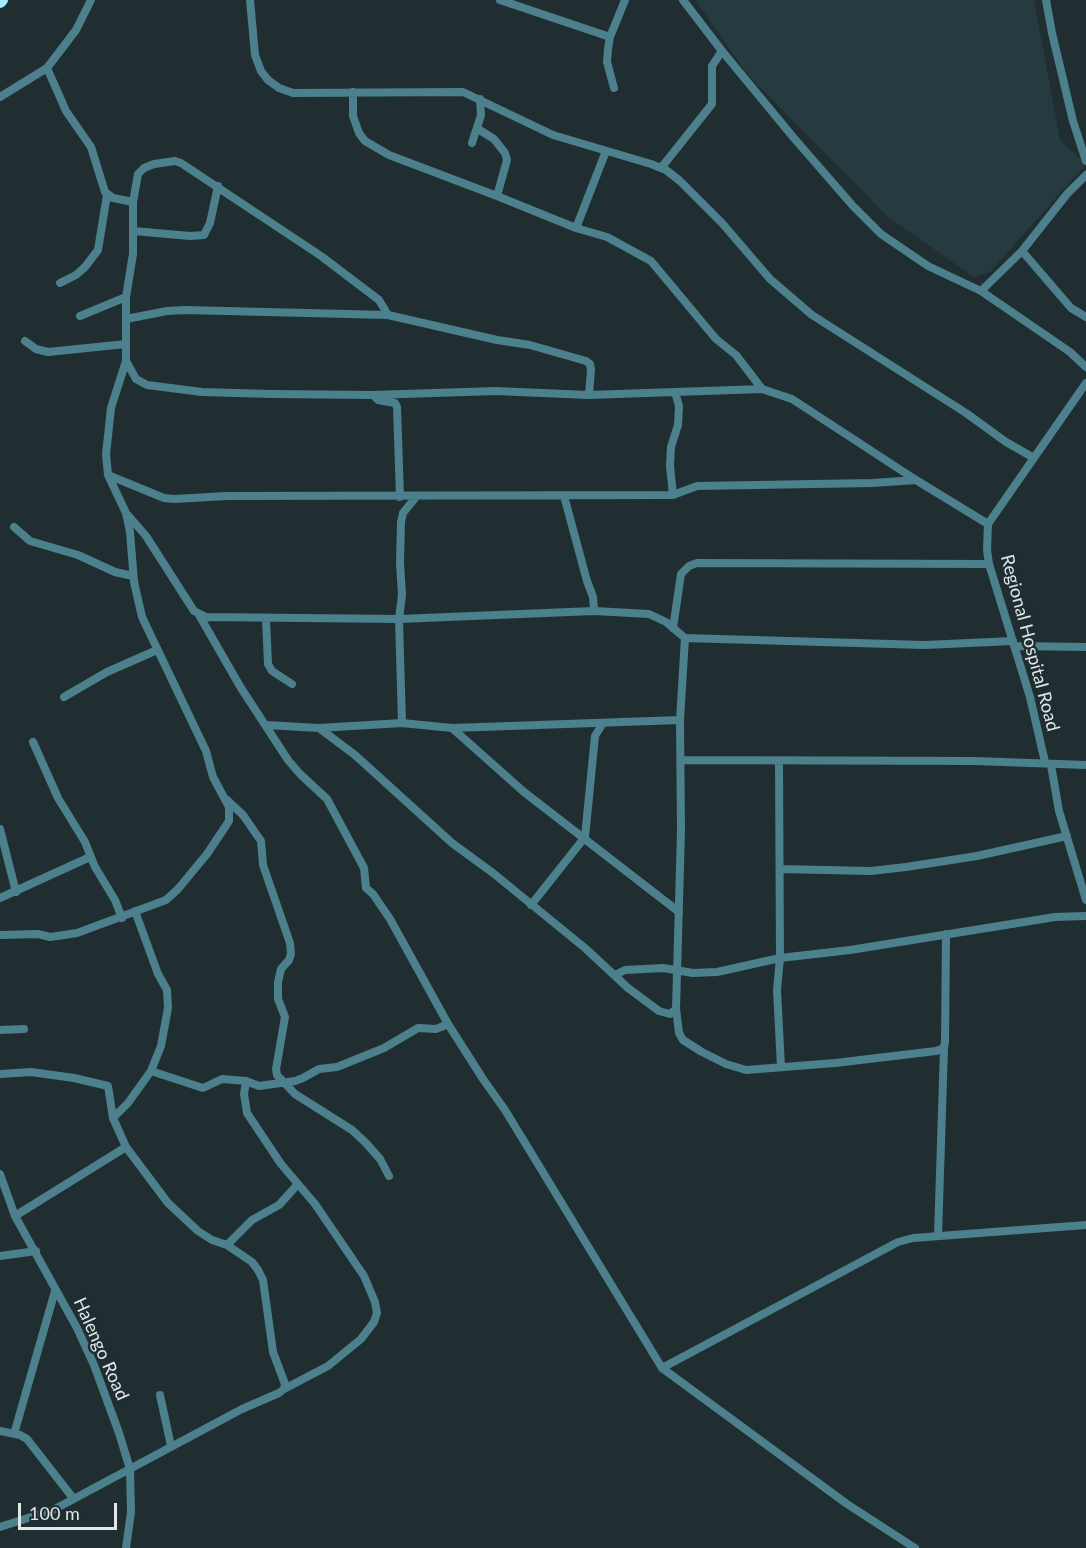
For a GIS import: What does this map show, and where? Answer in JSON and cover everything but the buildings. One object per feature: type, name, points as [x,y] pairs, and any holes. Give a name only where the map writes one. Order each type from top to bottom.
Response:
[{"type":"street","points":[[0,97],[47,68],[76,30],[91,0]]},
{"type":"street","points":[[250,0],[255,55],[261,71],[279,88],[293,93],[463,92],[553,135],[662,168],[680,181],[736,238],[770,279],[812,315],[1034,458]]},
{"type":"street","points":[[614,88],[607,62],[610,37],[625,0]]},
{"type":"street","points":[[683,0],[792,137],[881,234],[928,266],[981,291],[1070,352],[1086,367]]},
{"type":"street","points":[[1046,0],[1072,121],[1086,161]]},
{"type":"street","points":[[505,1],[610,37]]},
{"type":"street","points":[[662,168],[712,104],[712,66],[722,51]]},
{"type":"street","points":[[47,68],[66,111],[91,147],[101,184],[107,195],[98,250],[76,275],[60,283]]},
{"type":"street","points":[[353,92],[354,123],[364,141],[388,155],[576,228],[607,237],[651,261],[716,339],[736,355],[762,389]]},
{"type":"street","points":[[472,142],[481,115],[480,99]]},
{"type":"street","points":[[478,129],[494,139],[505,153],[507,160],[498,196]]},
{"type":"street","points":[[576,228],[606,151]]},
{"type":"street","points":[[388,315],[385,308],[371,294],[321,256],[181,163],[162,162],[148,165],[138,174],[133,202],[133,254],[126,297],[126,362],[111,408],[106,454],[108,475],[126,513],[146,536],[194,611],[199,615],[206,618],[399,619],[594,611],[649,614],[666,622],[685,638],[925,645],[1013,643],[1086,646]]},
{"type":"street","points":[[981,291],[1022,251],[1067,194],[1086,176]]},
{"type":"street","points":[[134,231],[204,235],[210,223],[218,186]]},
{"type":"street","points":[[107,195],[133,202]]},
{"type":"street","points":[[1022,251],[1071,309],[1086,317]]},
{"type":"street","points":[[80,316],[126,297]]},
{"type":"street","points":[[126,319],[185,310],[388,315],[497,340],[530,345],[586,361],[590,364],[591,370],[589,395]]},
{"type":"street","points":[[25,341],[36,349],[48,352],[126,344]]},
{"type":"street","points":[[126,362],[136,379],[147,385],[176,390],[272,394],[495,391],[589,395],[762,389],[792,399],[988,524],[1086,382]]},
{"type":"street","points":[[673,495],[671,447],[678,425],[679,406],[675,392]]},
{"type":"street","points":[[373,394],[378,400],[395,403],[397,406],[400,496]]},
{"type":"street","points":[[108,475],[164,498],[174,499],[227,496],[673,495],[697,486],[873,483],[916,480]]},
{"type":"street","points":[[564,496],[593,597],[594,611]]},
{"type":"street","points":[[402,723],[399,619],[402,595],[401,522],[403,513],[416,497]]},
{"type":"street","points":[[0,935],[63,936],[92,929],[166,900],[194,870],[229,821],[229,807],[213,777],[206,752],[142,617],[133,576],[132,550],[126,513]]},
{"type":"street","name":"Regional Hospital Road","points":[[988,524],[989,564],[1030,697],[1086,900]]},
{"type":"street","points":[[14,528],[30,541],[78,555],[116,572],[133,576]]},
{"type":"street","points":[[673,628],[681,574],[689,566],[697,563],[989,564]]},
{"type":"street","points":[[199,615],[241,688],[288,760],[327,799],[364,868],[366,888],[373,894],[390,920],[448,1023],[505,1110],[662,1368],[848,1504],[915,1548]]},
{"type":"street","points":[[266,619],[268,664],[272,671],[292,684]]},
{"type":"street","points":[[685,638],[680,720],[676,1009],[679,1033],[683,1040],[726,1064],[746,1070],[920,1054],[944,1048]]},
{"type":"street","points":[[64,697],[107,672],[157,650]]},
{"type":"street","points":[[266,726],[319,728],[402,723],[452,728],[680,720]]},
{"type":"street","points":[[531,905],[585,837],[594,736],[603,723]]},
{"type":"street","points":[[319,728],[355,755],[452,843],[585,948],[628,988],[659,1011],[670,1014],[676,1009]]},
{"type":"street","points":[[452,728],[524,792],[679,912]]},
{"type":"street","points":[[33,742],[58,798],[85,842],[90,857],[115,900],[122,918]]},
{"type":"street","points":[[681,760],[1086,765]]},
{"type":"street","points":[[779,761],[780,958],[777,990],[781,1067]]},
{"type":"street","points":[[226,800],[243,815],[261,842],[262,865],[290,942],[291,954],[281,969],[278,982],[278,999],[285,1017],[276,1069],[282,1082],[296,1094],[351,1130],[366,1143],[380,1159],[389,1176]]},
{"type":"street","points":[[0,829],[16,892]]},
{"type":"street","points":[[780,869],[871,871],[977,856],[1067,837]]},
{"type":"street","points":[[0,898],[90,857]]},
{"type":"street","points":[[113,1118],[128,1103],[151,1071],[161,1046],[169,996],[158,974],[135,911]]},
{"type":"street","points":[[615,975],[625,970],[663,968],[678,971],[717,972],[780,958],[850,950],[1055,917],[1086,916]]},
{"type":"street","points":[[938,1236],[946,934]]},
{"type":"street","points":[[151,1071],[203,1088],[222,1079],[246,1081],[258,1086],[303,1078],[319,1069],[337,1067],[384,1048],[418,1028],[436,1029],[448,1023]]},
{"type":"street","points":[[0,1030],[24,1029]]},
{"type":"street","points":[[0,1074],[31,1072],[74,1078],[105,1085],[110,1090],[113,1118],[126,1147],[168,1203],[198,1231],[212,1240],[227,1245],[252,1262],[263,1280],[273,1352],[283,1376],[284,1389]]},
{"type":"street","points":[[0,1527],[53,1510],[171,1446],[328,1366],[361,1339],[374,1322],[377,1313],[373,1296],[364,1276],[315,1204],[281,1164],[247,1113],[244,1094],[246,1081]]},
{"type":"street","points":[[15,1216],[126,1147]]},
{"type":"street","name":"Halengo Road","points":[[0,1174],[15,1216],[36,1251],[94,1365],[119,1433],[130,1469],[131,1512],[126,1548]]},
{"type":"street","points":[[227,1245],[252,1220],[279,1205],[298,1184]]},
{"type":"street","points":[[662,1368],[898,1242],[913,1238],[1086,1225]]},
{"type":"street","points":[[0,1256],[36,1251]]},
{"type":"street","points":[[14,1434],[56,1290]]},
{"type":"street","points":[[160,1395],[171,1446]]},
{"type":"street","points":[[0,1431],[24,1437],[33,1444],[73,1498]]},
{"type":"shaded area","points":[[695,0],[1034,0],[1060,140],[1086,164],[990,272],[974,277],[888,217],[749,76]]}]
